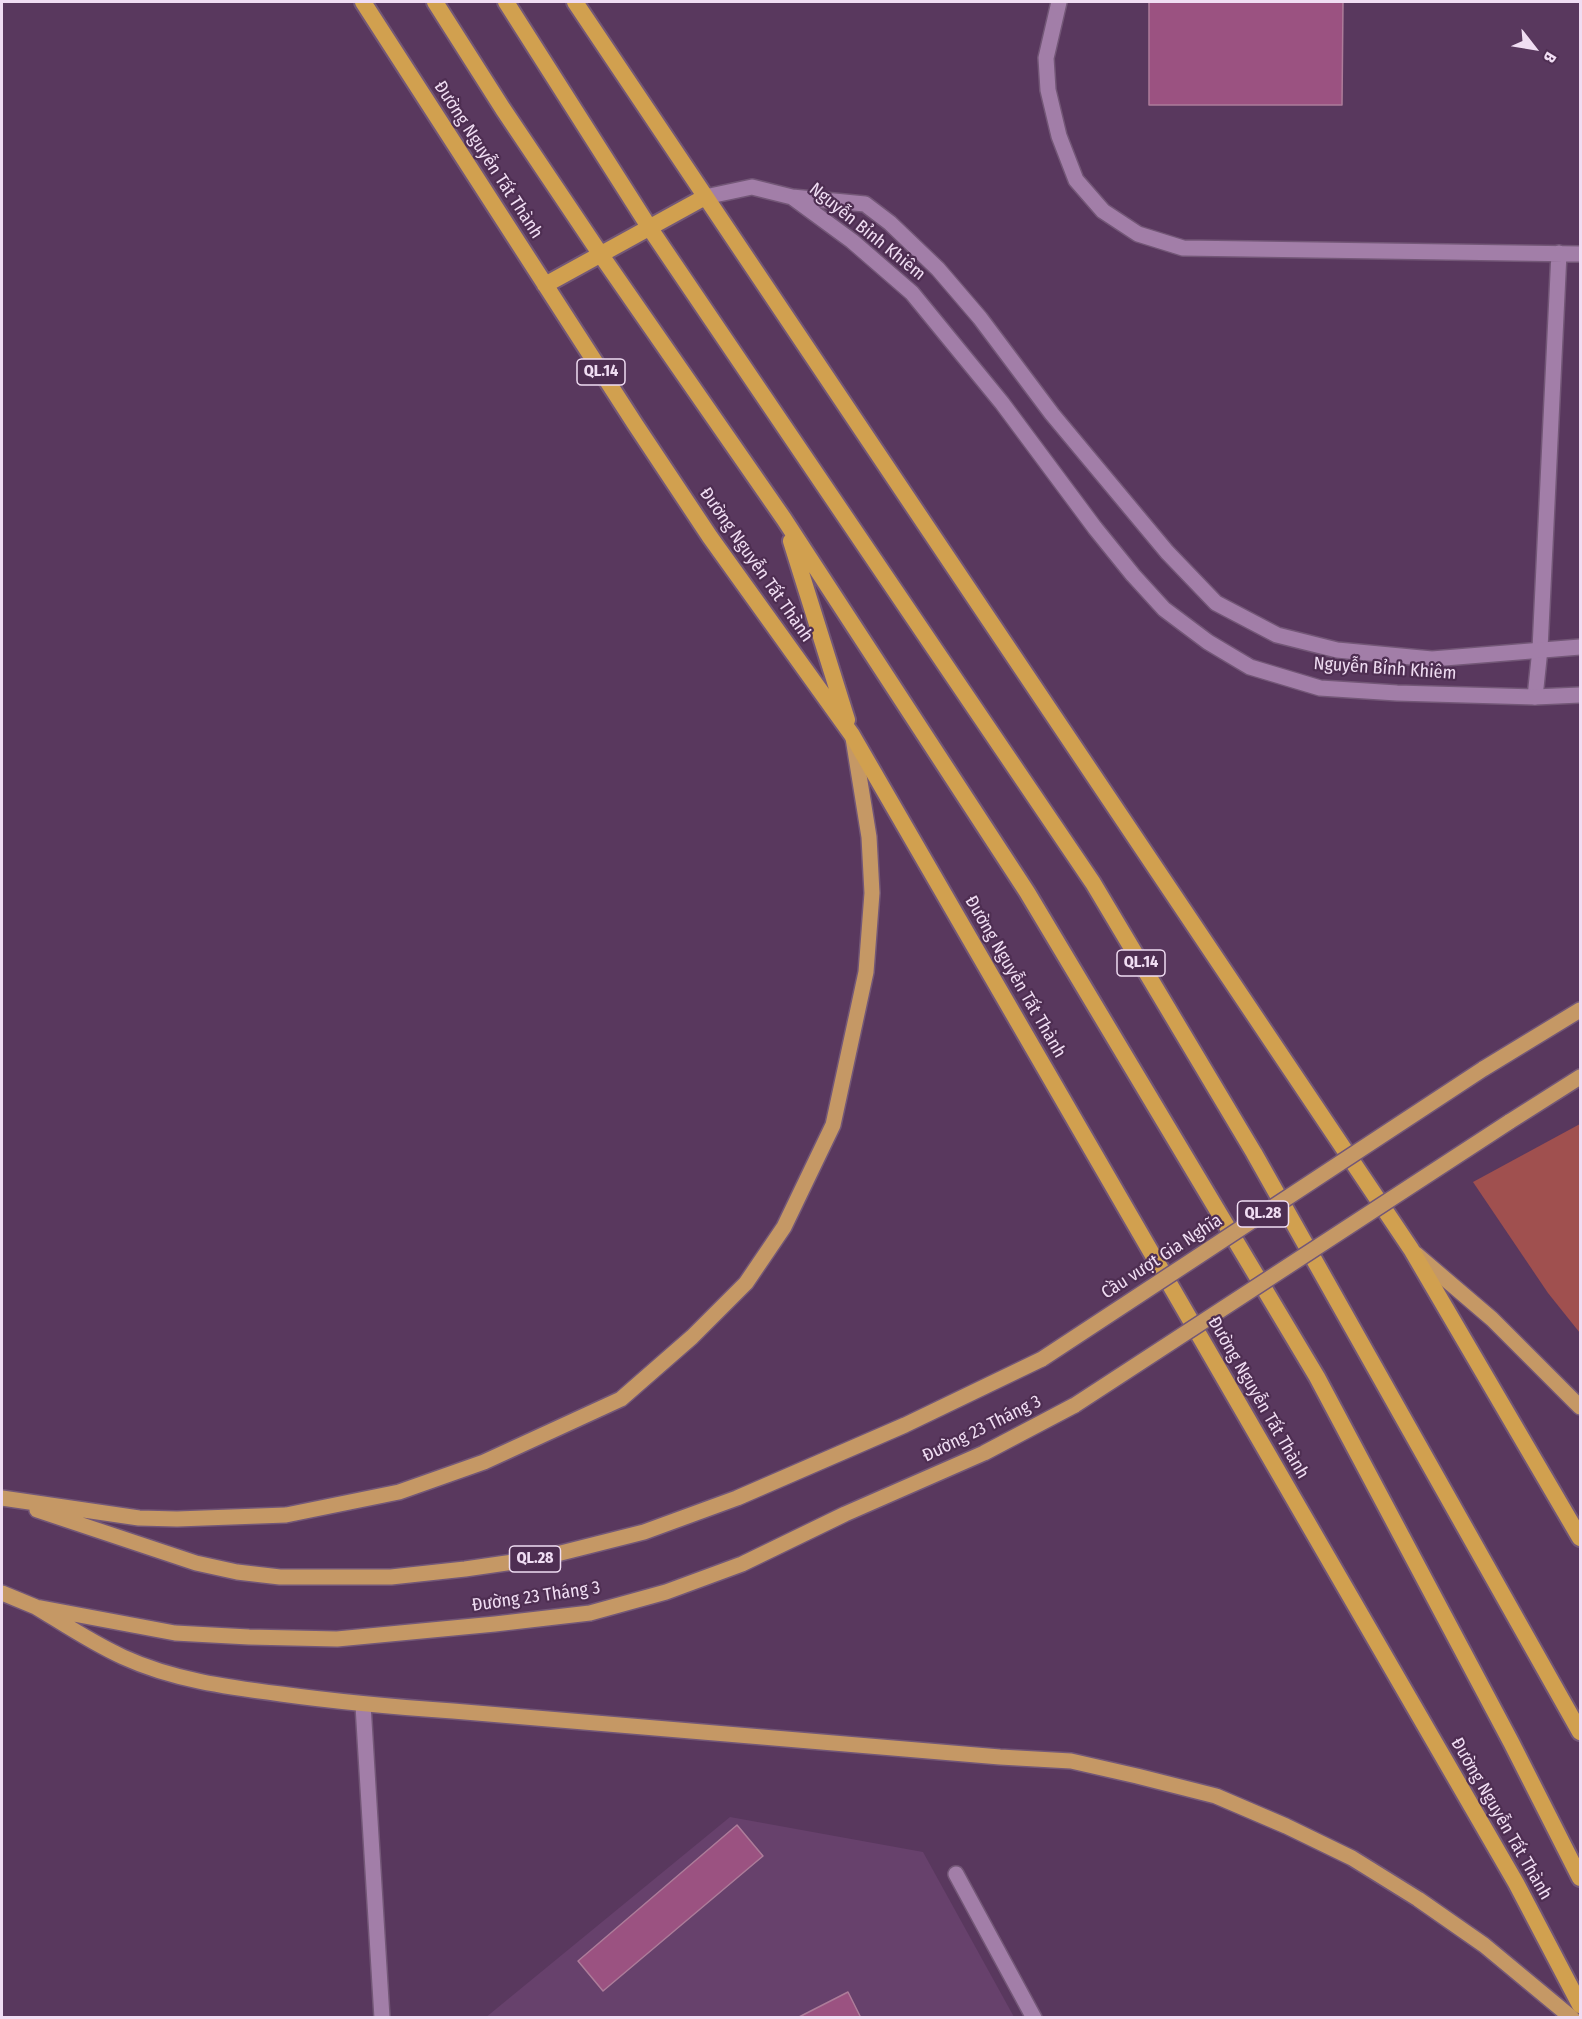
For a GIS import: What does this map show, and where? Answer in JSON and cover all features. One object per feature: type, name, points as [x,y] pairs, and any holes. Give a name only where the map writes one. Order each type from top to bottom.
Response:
[{"type":"highway","name":"Đường Nguyễn Tất Thành","points":[[363,2],[710,537],[852,735],[1516,1883],[1581,2006]]},
{"type":"highway","points":[[435,2],[503,110],[784,519],[1027,892],[1317,1377],[1581,1878]]},
{"type":"highway","name":"QL.14","points":[[506,2],[649,227],[1093,883],[1254,1152],[1581,1732]]},
{"type":"highway","points":[[575,2],[1412,1249],[1581,1538]]},
{"type":"highway","points":[[546,285],[705,197]]},
{"type":"highway","points":[[784,519],[852,735]]},
{"type":"main road","points":[[2,1498],[139,1518],[177,1519],[286,1515],[399,1492],[484,1462],[621,1399],[692,1337],[746,1283],[784,1227],[833,1125],[866,972],[872,893],[869,837],[852,735]]},
{"type":"main road","name":"Cầu vượt Gia Nghĩa","points":[[1042,1359],[1483,1069],[1581,1011]]},
{"type":"main road","name":"Đường 23 Tháng 3","points":[[2,1593],[36,1606],[175,1633],[337,1639],[590,1613],[666,1592],[742,1564],[845,1514],[984,1453],[1075,1405],[1581,1077]]},
{"type":"main road","points":[[1412,1249],[1492,1319],[1581,1407]]},
{"type":"main road","name":"Đường 23 Tháng 3","points":[[2,1498],[196,1563],[237,1572],[280,1577],[391,1577],[465,1569],[541,1558],[644,1532],[737,1498],[895,1429],[1042,1359]]},
{"type":"main road","points":[[36,1606],[83,1636],[123,1657],[170,1674],[214,1685],[363,1705],[1071,1761],[1194,1790],[1216,1796],[1266,1817],[1352,1858],[1418,1899],[1484,1945],[1572,2018]]},
{"type":"street","points":[[1059,2],[1046,58],[1048,90],[1059,136],[1076,180],[1103,211],[1138,234],[1184,248],[1581,254]]},
{"type":"street","points":[[705,197],[752,187],[792,196]]},
{"type":"street","name":"Nguyễn Bỉnh Khiêm","points":[[792,196],[865,204],[890,223],[938,269],[980,318],[1052,414],[1167,552],[1216,603],[1276,635],[1337,650],[1432,659],[1581,647]]},
{"type":"street","name":"Nguyễn Bỉnh Khiêm","points":[[792,196],[852,242],[912,293],[1002,403],[1133,575],[1164,609],[1208,642],[1250,667],[1320,688],[1535,697],[1581,695]]},
{"type":"street","points":[[1535,697],[1540,649],[1559,253]]},
{"type":"street","points":[[363,1705],[382,2018]]},
{"type":"street","points":[[956,1875],[1034,2018]]},
{"type":"shaded area","points":[[1580,1124],[1580,1333],[1548,1293],[1473,1182]]},
{"type":"shaded area","points":[[730,1817],[923,1852],[1014,2017],[485,2018]]},
{"type":"building","points":[[1149,2],[1343,2],[1342,105],[1149,105]]},
{"type":"building","points":[[737,1825],[763,1856],[603,1991],[578,1961]]},
{"type":"building","points":[[848,1992],[861,2018],[797,2018]]}]
